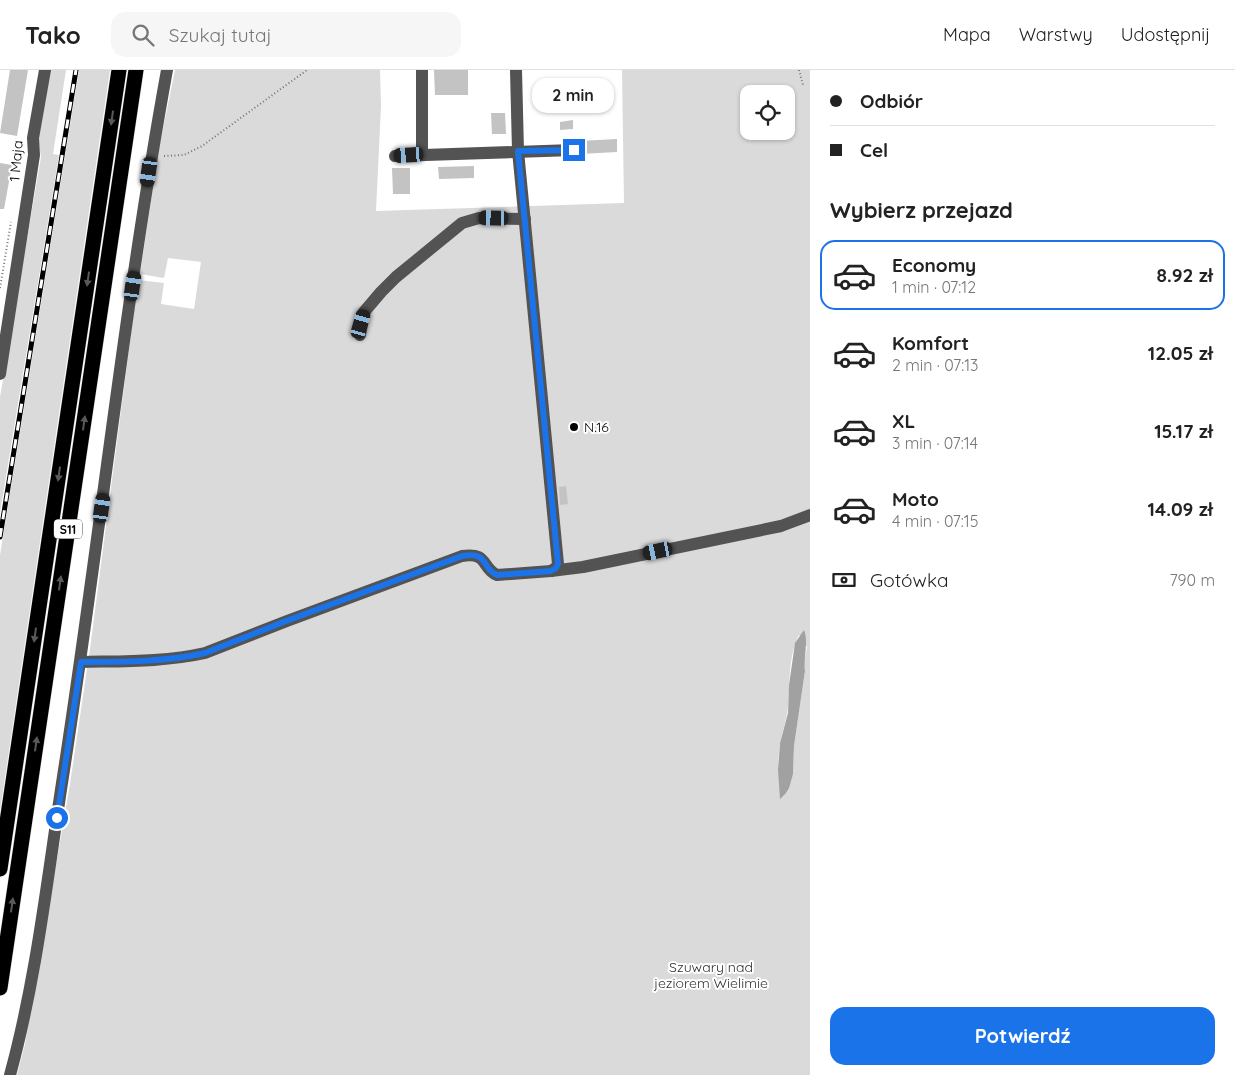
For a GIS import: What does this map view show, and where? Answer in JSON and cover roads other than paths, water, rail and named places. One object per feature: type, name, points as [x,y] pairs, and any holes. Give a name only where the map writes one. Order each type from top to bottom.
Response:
[{"type":"highway","name":"S11","points":[[0,869],[119,70]]},
{"type":"highway","name":"S11","points":[[0,988],[136,70]]},
{"type":"street","name":"1 Maja","points":[[0,374],[6,298],[34,156],[33,138],[45,70]]},
{"type":"street","points":[[10,1075],[21,1036],[32,975],[81,662],[152,155],[168,70]]},
{"type":"street","points":[[422,70],[422,155]]},
{"type":"street","points":[[516,70],[518,151],[558,564],[551,571]]},
{"type":"street","points":[[395,156],[574,150]]},
{"type":"street","points":[[360,334],[364,312],[381,292],[396,277],[462,223],[479,218],[525,219]]},
{"type":"street","points":[[81,662],[126,662],[205,653],[462,556],[478,556],[484,560],[492,573],[497,575],[551,571],[583,567],[781,526],[810,515]]},
{"type":"railway","points":[[0,537],[76,70]]},
{"type":"place","name":"N.16","points":[[574,427]]},
{"type":"park label","name":"Szuwary nad jeziorem Wielimie","points":[[711,976]]}]
